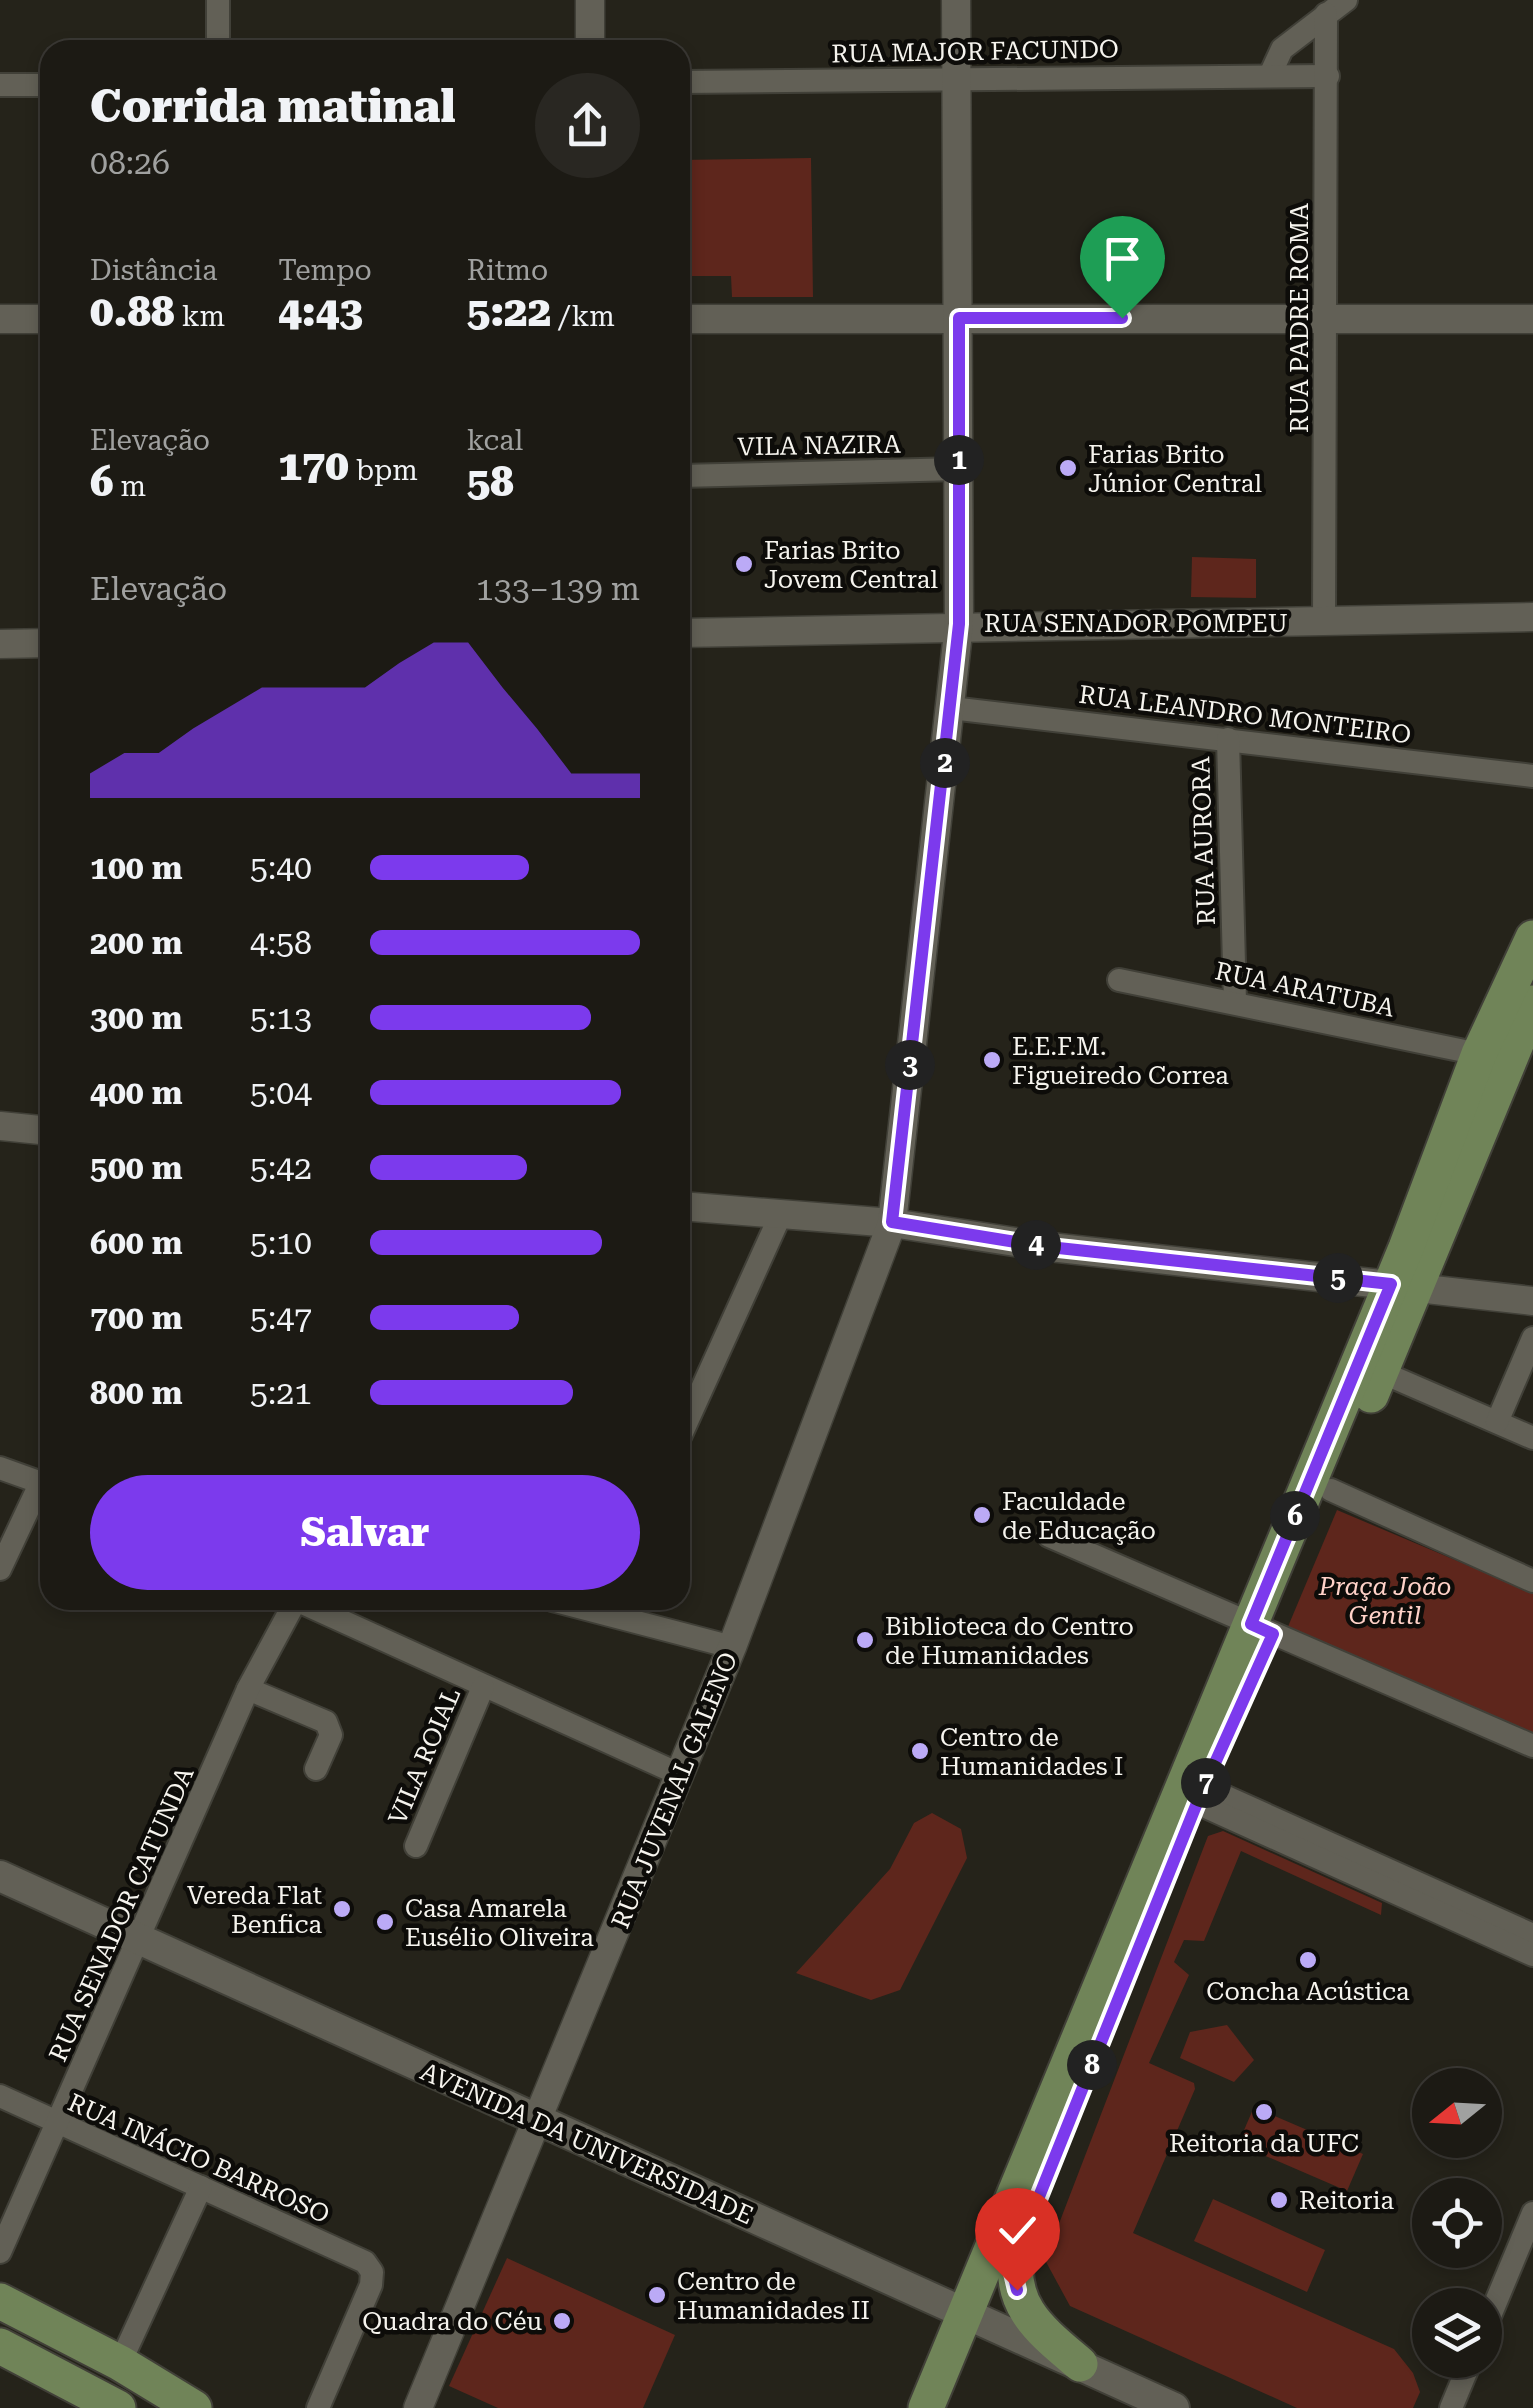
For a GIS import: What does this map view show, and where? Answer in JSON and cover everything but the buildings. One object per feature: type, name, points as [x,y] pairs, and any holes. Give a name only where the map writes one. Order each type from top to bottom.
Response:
[{"type":"main road","points":[[926,2408],[1018,2249],[1201,1795],[1262,1629],[1332,1490],[1381,1372],[1404,1285],[1479,1054],[1533,938]]},
{"type":"main road","points":[[952,2408],[975,2320],[1404,1285],[1533,1003]]},
{"type":"main road","name":"AVENIDA DA UNIVERSIDADE","points":[[0,1876],[1174,2408]]},
{"type":"main road","points":[[1018,2249],[1013,2273],[1031,2319],[1080,2364]]},
{"type":"main road","points":[[0,2301],[120,2363],[194,2408]]},
{"type":"main road","points":[[0,2346],[118,2408]]},
{"type":"street","points":[[218,0],[218,40]]},
{"type":"street","points":[[590,0],[590,40]]},
{"type":"street","name":"RUA JUVENAL GALENO","points":[[418,2408],[681,1775],[892,1222],[959,624],[956,0]]},
{"type":"street","points":[[1270,75],[1282,50],[1346,0]]},
{"type":"street","name":"RUA PADRE ROMA","points":[[1324,622],[1326,14]]},
{"type":"street","name":"RUA MAJOR FACUNDO","points":[[690,82],[1328,76]]},
{"type":"street","points":[[0,85],[40,85]]},
{"type":"street","points":[[0,319],[40,320]]},
{"type":"street","points":[[690,319],[1533,319]]},
{"type":"street","name":"VILA NAZIRA","points":[[690,476],[959,469]]},
{"type":"street","name":"RUA SENADOR POMPEU","points":[[690,633],[959,624],[1533,617]]},
{"type":"street","points":[[0,644],[40,643]]},
{"type":"street","name":"RUA LEANDRO MONTEIRO","points":[[951,708],[1533,776]]},
{"type":"street","name":"RUA AURORA","points":[[1228,739],[1235,1002]]},
{"type":"street","name":"RUA ARATUBA","points":[[1119,980],[1479,1054]]},
{"type":"street","points":[[0,1126],[40,1130]]},
{"type":"street","points":[[690,1207],[892,1222],[1040,1246],[1533,1301]]},
{"type":"street","points":[[690,1415],[780,1216]]},
{"type":"street","points":[[1497,1422],[1533,1338]]},
{"type":"street","points":[[1381,1372],[1533,1438]]},
{"type":"street","points":[[0,1468],[40,1482]]},
{"type":"street","points":[[1332,1490],[1533,1581]]},
{"type":"street","points":[[0,1569],[40,1495]]},
{"type":"street","points":[[1048,1536],[1533,1746]]},
{"type":"street","name":"RUA SENADOR CATUNDA","points":[[0,2252],[141,1940],[248,1689],[291,1610]]},
{"type":"street","points":[[317,1610],[681,1775]]},
{"type":"street","points":[[615,1610],[732,1647]]},
{"type":"street","name":"VILA ROIAL","points":[[416,1846],[483,1687]]},
{"type":"street","points":[[248,1689],[326,1722],[331,1736],[316,1770]]},
{"type":"street","points":[[1201,1795],[1533,1935]]},
{"type":"street","points":[[1201,1795],[1533,1955]]},
{"type":"street","name":"RUA INÁCIO BARROSO","points":[[0,2096],[57,2126],[364,2262],[372,2272],[318,2408]]},
{"type":"street","points":[[120,2363],[201,2187]]},
{"type":"street","points":[[1502,2288],[1533,2213]]},
{"type":"street","points":[[1452,2408],[1464,2378]]},
{"type":"green space","points":[[811,158],[813,297],[732,297],[731,276],[690,276],[690,160]]},
{"type":"green space","points":[[1192,557],[1256,559],[1256,598],[1191,597]]},
{"type":"green space","name":"Praça João Gentil","points":[[1337,1510],[1533,1593],[1533,1734],[1287,1629]]},
{"type":"green space","points":[[932,1813],[961,1829],[967,1858],[900,1990],[871,2000],[796,1973],[890,1869],[914,1823]]},
{"type":"green space","points":[[1223,1831],[1382,1903],[1381,1915],[1241,1851],[1204,1941],[1184,1940],[1174,1962],[1189,1975],[1149,2063],[1194,2083],[1195,2089],[1133,2233],[1394,2349],[1412,2372],[1420,2392],[1413,2408],[1297,2408],[1070,2306],[1045,2260],[1208,1836]]},
{"type":"green space","points":[[1227,2025],[1254,2060],[1234,2082],[1180,2058],[1190,2032]]},
{"type":"green space","points":[[1254,2107],[1363,2154],[1347,2191],[1238,2144]]},
{"type":"green space","points":[[1213,2199],[1325,2250],[1307,2292],[1194,2241]]},
{"type":"green space","name":"Quadra do Céu","points":[[507,2258],[675,2335],[643,2408],[498,2408],[449,2386]]},
{"type":"place","name":"Farias Brito Júnior Central","points":[[1068,468]]},
{"type":"place","name":"Farias Brito Jovem Central","points":[[744,564]]},
{"type":"place","name":"E.E.F.M. Figueiredo Correa","points":[[992,1060]]},
{"type":"place","name":"Faculdade de Educação","points":[[982,1515]]},
{"type":"place","name":"Biblioteca do Centro de Humanidades","points":[[865,1640]]},
{"type":"place","name":"Centro de Humanidades I","points":[[920,1751]]},
{"type":"place","name":"Vereda Flat Benfica","points":[[342,1909]]},
{"type":"place","name":"Casa Amarela Eusélio Oliveira","points":[[385,1922]]},
{"type":"place","name":"Concha Acústica","points":[[1308,1960]]},
{"type":"place","name":"Reitoria da UFC","points":[[1264,2112]]},
{"type":"place","name":"Reitoria","points":[[1279,2200]]},
{"type":"place","name":"Centro de Humanidades II","points":[[657,2295]]},
{"type":"place","name":"Quadra do Céu","points":[[562,2321]]},
{"type":"route","points":[[1017,2290],[1013,2273],[1018,2249],[1197,1803],[1273,1634],[1251,1624],[1391,1284],[1040,1246],[892,1222],[959,624],[959,318],[1122,318]]}]
